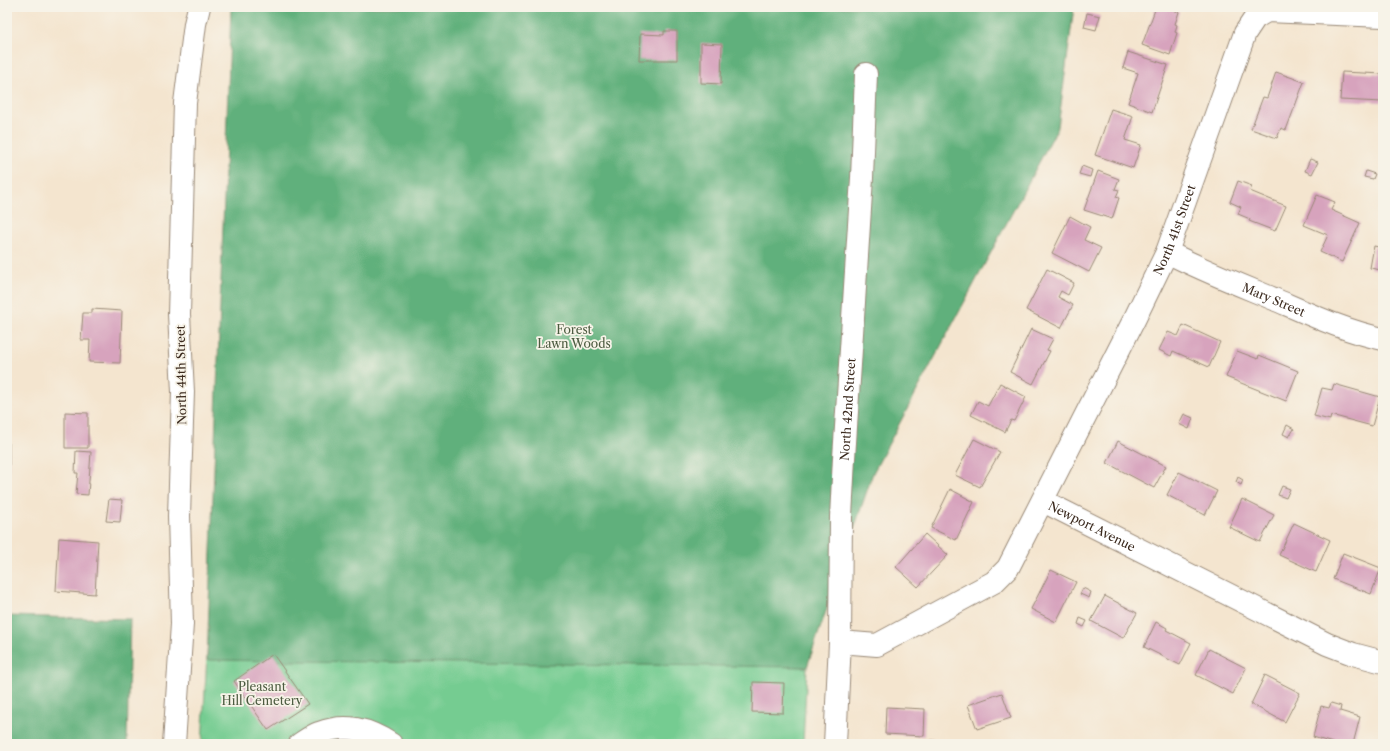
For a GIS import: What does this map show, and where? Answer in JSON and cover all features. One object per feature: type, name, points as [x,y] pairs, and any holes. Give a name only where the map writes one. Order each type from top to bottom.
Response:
[{"type":"street","name":"North 44th Street","points":[[174,744],[182,624],[179,516],[183,392],[179,314],[185,103],[195,24],[199,7]]},
{"type":"street","name":"North 41st Street","points":[[1043,501],[1167,252],[1245,34],[1255,18],[1267,11],[1327,10],[1383,16]]},
{"type":"street","name":"North 42nd Street","points":[[835,744],[840,642],[841,517],[862,178],[866,74]]},
{"type":"street","name":"Mary Street","points":[[1167,252],[1331,324],[1370,337],[1383,339]]},
{"type":"street","name":"Newport Avenue","points":[[840,642],[878,645],[994,582],[1008,568],[1043,501],[1328,644],[1353,654],[1383,662]]},
{"type":"street","points":[[300,744],[318,733],[333,729],[348,728],[363,730],[377,735],[391,744]]},
{"type":"green space","name":"Forest Lawn Woods","points":[[231,7],[1074,7],[1058,127],[873,473],[807,667],[207,660]]},
{"type":"green space","points":[[7,616],[130,619],[127,744],[7,744]]},
{"type":"green space","name":"Pleasant Hill Cemetery","points":[[208,637],[526,657],[807,667],[803,744],[202,744]]},
{"type":"building","points":[[1156,7],[1163,7],[1179,12],[1175,24],[1177,25],[1175,32],[1177,33],[1170,55],[1142,45]]},
{"type":"building","points":[[1087,13],[1100,16],[1096,30],[1084,27]]},
{"type":"building","points":[[664,31],[677,31],[677,60],[639,60],[640,34],[664,35]]},
{"type":"building","points":[[701,43],[722,44],[721,84],[701,83]]},
{"type":"building","points":[[1128,52],[1168,65],[1152,112],[1128,103],[1138,73],[1123,68]]},
{"type":"building","points":[[1276,72],[1304,82],[1286,130],[1281,128],[1277,138],[1251,129],[1263,97],[1267,98]]},
{"type":"building","points":[[1342,72],[1383,74],[1382,102],[1340,100]]},
{"type":"building","points":[[1111,109],[1133,116],[1125,140],[1141,145],[1133,168],[1095,155]]},
{"type":"building","points":[[1310,159],[1318,162],[1312,174],[1305,171]]},
{"type":"building","points":[[1082,166],[1092,170],[1090,177],[1079,174]]},
{"type":"building","points":[[1098,171],[1119,179],[1115,189],[1119,190],[1116,197],[1119,198],[1112,219],[1084,210]]},
{"type":"building","points":[[1366,171],[1375,174],[1373,179],[1364,177]]},
{"type":"building","points":[[1238,181],[1252,186],[1250,191],[1286,206],[1275,231],[1249,221],[1250,219],[1238,214],[1241,207],[1230,202]]},
{"type":"building","points":[[1317,195],[1335,202],[1331,210],[1360,223],[1342,262],[1320,252],[1328,235],[1304,225]]},
{"type":"building","points":[[1070,216],[1090,227],[1084,240],[1101,248],[1089,272],[1052,253]]},
{"type":"building","points":[[1374,246],[1383,248],[1383,275],[1380,274],[1381,270],[1370,268]]},
{"type":"building","points":[[1047,269],[1074,283],[1068,295],[1061,291],[1058,297],[1073,305],[1061,328],[1026,310]]},
{"type":"building","points":[[92,309],[122,311],[120,363],[89,362],[90,340],[81,340],[83,313],[92,313]]},
{"type":"building","points":[[1183,325],[1220,342],[1209,367],[1173,351],[1171,356],[1159,350],[1168,332],[1178,336]]},
{"type":"building","points":[[1031,329],[1053,339],[1047,350],[1050,351],[1033,384],[1010,372]]},
{"type":"building","points":[[1237,351],[1258,359],[1259,355],[1298,371],[1286,401],[1226,377]]},
{"type":"building","points":[[1000,383],[1026,397],[1014,421],[1011,420],[1005,432],[971,415],[978,401],[988,406]]},
{"type":"building","points":[[1334,384],[1380,397],[1372,426],[1331,415],[1330,420],[1314,416],[1322,388],[1332,390]]},
{"type":"building","points":[[65,412],[88,413],[88,448],[65,448]]},
{"type":"building","points":[[1184,414],[1193,418],[1189,429],[1179,424]]},
{"type":"building","points":[[1287,425],[1294,429],[1289,437],[1283,434]]},
{"type":"building","points":[[974,439],[1000,452],[980,487],[955,475]]},
{"type":"building","points":[[1118,441],[1166,466],[1154,488],[1107,463]]},
{"type":"building","points":[[7,443],[9,443],[9,481],[7,481]]},
{"type":"building","points":[[76,451],[91,452],[88,495],[76,494],[78,473],[75,473]]},
{"type":"building","points":[[1179,472],[1217,491],[1205,515],[1167,495]]},
{"type":"building","points":[[1238,477],[1243,480],[1241,485],[1236,482]]},
{"type":"building","points":[[1282,486],[1290,489],[1286,498],[1278,495]]},
{"type":"building","points":[[950,489],[974,502],[956,540],[931,528]]},
{"type":"building","points":[[109,499],[122,500],[120,522],[106,521]]},
{"type":"building","points":[[1242,499],[1274,515],[1260,542],[1229,527]]},
{"type":"building","points":[[1294,523],[1330,540],[1316,572],[1279,555]]},
{"type":"building","points":[[925,534],[948,555],[918,587],[896,567]]},
{"type":"building","points":[[59,538],[98,541],[95,594],[56,591]]},
{"type":"building","points":[[1343,553],[1381,568],[1371,594],[1333,579]]},
{"type":"building","points":[[1051,570],[1076,582],[1056,622],[1031,609]]},
{"type":"building","points":[[1083,588],[1091,592],[1089,598],[1080,594]]},
{"type":"building","points":[[1105,596],[1137,613],[1123,638],[1091,621]]},
{"type":"building","points":[[1080,618],[1087,621],[1084,627],[1078,624]]},
{"type":"building","points":[[1156,622],[1167,628],[1166,630],[1191,643],[1180,665],[1144,647]]},
{"type":"building","points":[[1209,649],[1246,668],[1233,694],[1196,675]]},
{"type":"building","points":[[273,654],[308,704],[268,730],[234,681]]},
{"type":"building","points":[[1265,675],[1300,693],[1285,722],[1251,704]]},
{"type":"building","points":[[753,682],[784,683],[783,713],[752,712]]},
{"type":"building","points":[[1002,693],[1011,718],[977,729],[968,705]]},
{"type":"building","points":[[1331,703],[1341,706],[1340,711],[1360,717],[1353,744],[1336,744],[1313,737],[1321,706],[1329,708]]},
{"type":"building","points":[[886,707],[925,709],[924,736],[885,734]]},
{"type":"building","points":[[930,740],[945,741],[945,744],[930,744]]}]
